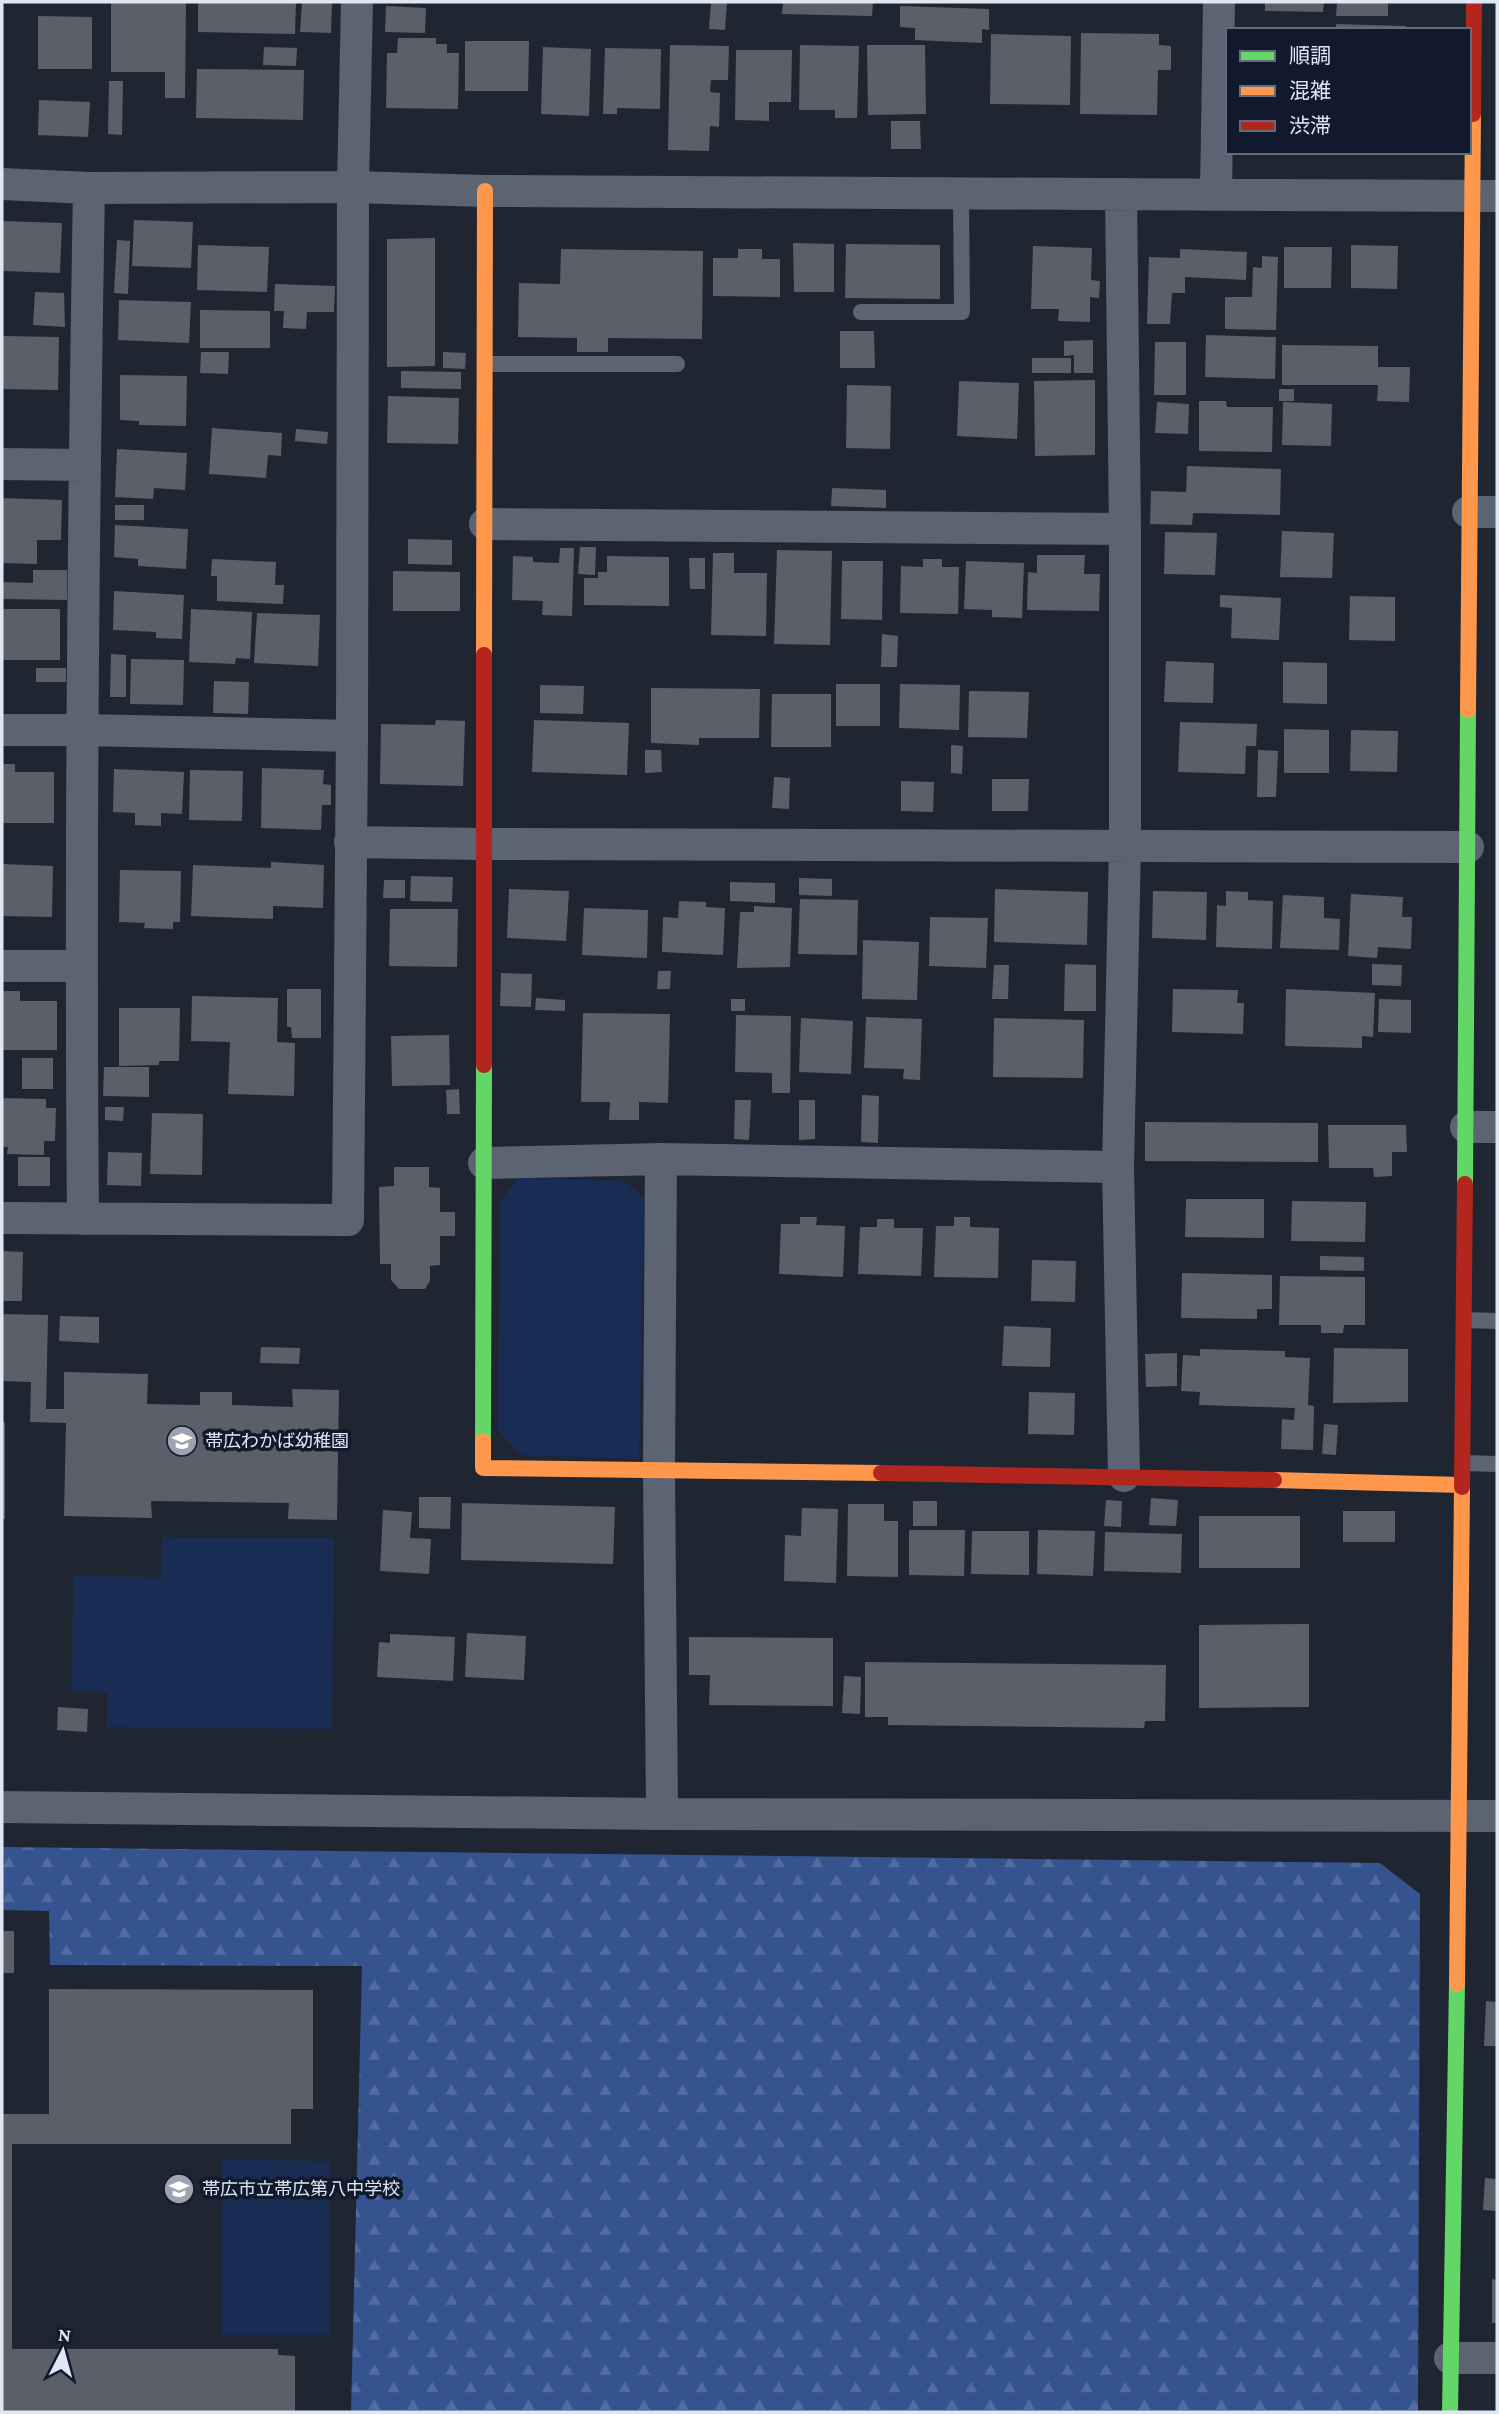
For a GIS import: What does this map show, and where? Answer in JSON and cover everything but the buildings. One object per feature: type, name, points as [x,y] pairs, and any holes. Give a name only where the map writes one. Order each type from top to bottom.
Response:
[{"type":"street","points":[[2,1218],[348,1220],[353,187],[357,2]]},
{"type":"street","points":[[1216,193],[1219,2]]},
{"type":"street","points":[[1450,2412],[1460,1815],[1468,847],[1482,512],[1485,196],[1475,2]]},
{"type":"street","points":[[2,184],[89,188],[353,187],[485,191],[1485,196]]},
{"type":"street","points":[[83,1219],[81,966],[84,465],[89,188]]},
{"type":"street","points":[[485,191],[483,1468],[1124,1476],[1462,1485]]},
{"type":"street","points":[[1121,194],[1125,846],[1118,1167],[1124,1476]]},
{"type":"street","points":[[2,464],[84,465]]},
{"type":"street","points":[[485,524],[1125,529]]},
{"type":"street","points":[[2,730],[352,736]]},
{"type":"street","points":[[350,842],[1468,847]]},
{"type":"street","points":[[2,966],[81,966]]},
{"type":"street","points":[[1466,1127],[1497,1126]]},
{"type":"street","points":[[484,1163],[661,1158],[1118,1167]]},
{"type":"street","points":[[661,1158],[659,1471],[662,1814]]},
{"type":"street","points":[[2,1807],[662,1814],[1497,1816]]},
{"type":"street","points":[[1450,2358],[1497,2358]]},
{"type":"lane","points":[[860,312],[962,312],[961,194]]},
{"type":"lane","points":[[485,364],[677,364]]},
{"type":"lane","points":[[1464,1320],[1497,1321]]},
{"type":"lane","points":[[1463,1463],[1497,1464]]},
{"type":"shaded area","points":[[517,1178],[625,1181],[644,1199],[639,1459],[520,1455],[498,1430],[500,1203]]},
{"type":"shaded area","points":[[162,1537],[334,1538],[332,1729],[107,1727],[107,1691],[72,1691],[73,1576],[161,1577]]},
{"type":"shaded area","points":[[222,2160],[329,2161],[329,2335],[222,2335]]},
{"type":"green space","points":[[2,1847],[1380,1863],[1420,1894],[1418,2412],[351,2412],[362,1966],[50,1965],[49,1911],[2,1910]]},
{"type":"traffic: fast","points":[[1465,1184],[1468,710]]},
{"type":"traffic: fast","points":[[483,1441],[484,1065]]},
{"type":"traffic: fast","points":[[1450,2412],[1457,1984]]},
{"type":"traffic: slow","points":[[1468,710],[1473,114]]},
{"type":"traffic: slow","points":[[484,655],[485,191]]},
{"type":"traffic: slow","points":[[483,1441],[483,1468],[881,1473]]},
{"type":"traffic: slow","points":[[1274,1480],[1462,1485]]},
{"type":"traffic: slow","points":[[1457,1984],[1462,1487]]},
{"type":"traffic: jam","points":[[1473,114],[1474,2]]},
{"type":"traffic: jam","points":[[484,655],[484,1065]]},
{"type":"traffic: jam","points":[[1462,1487],[1465,1184]]},
{"type":"traffic: jam","points":[[881,1473],[1274,1480]]},
{"type":"place","name":"帯広わかば幼稚園","points":[[182,1441]]},
{"type":"place","name":"帯広市立帯広第八中学校","points":[[179,2189]]}]
